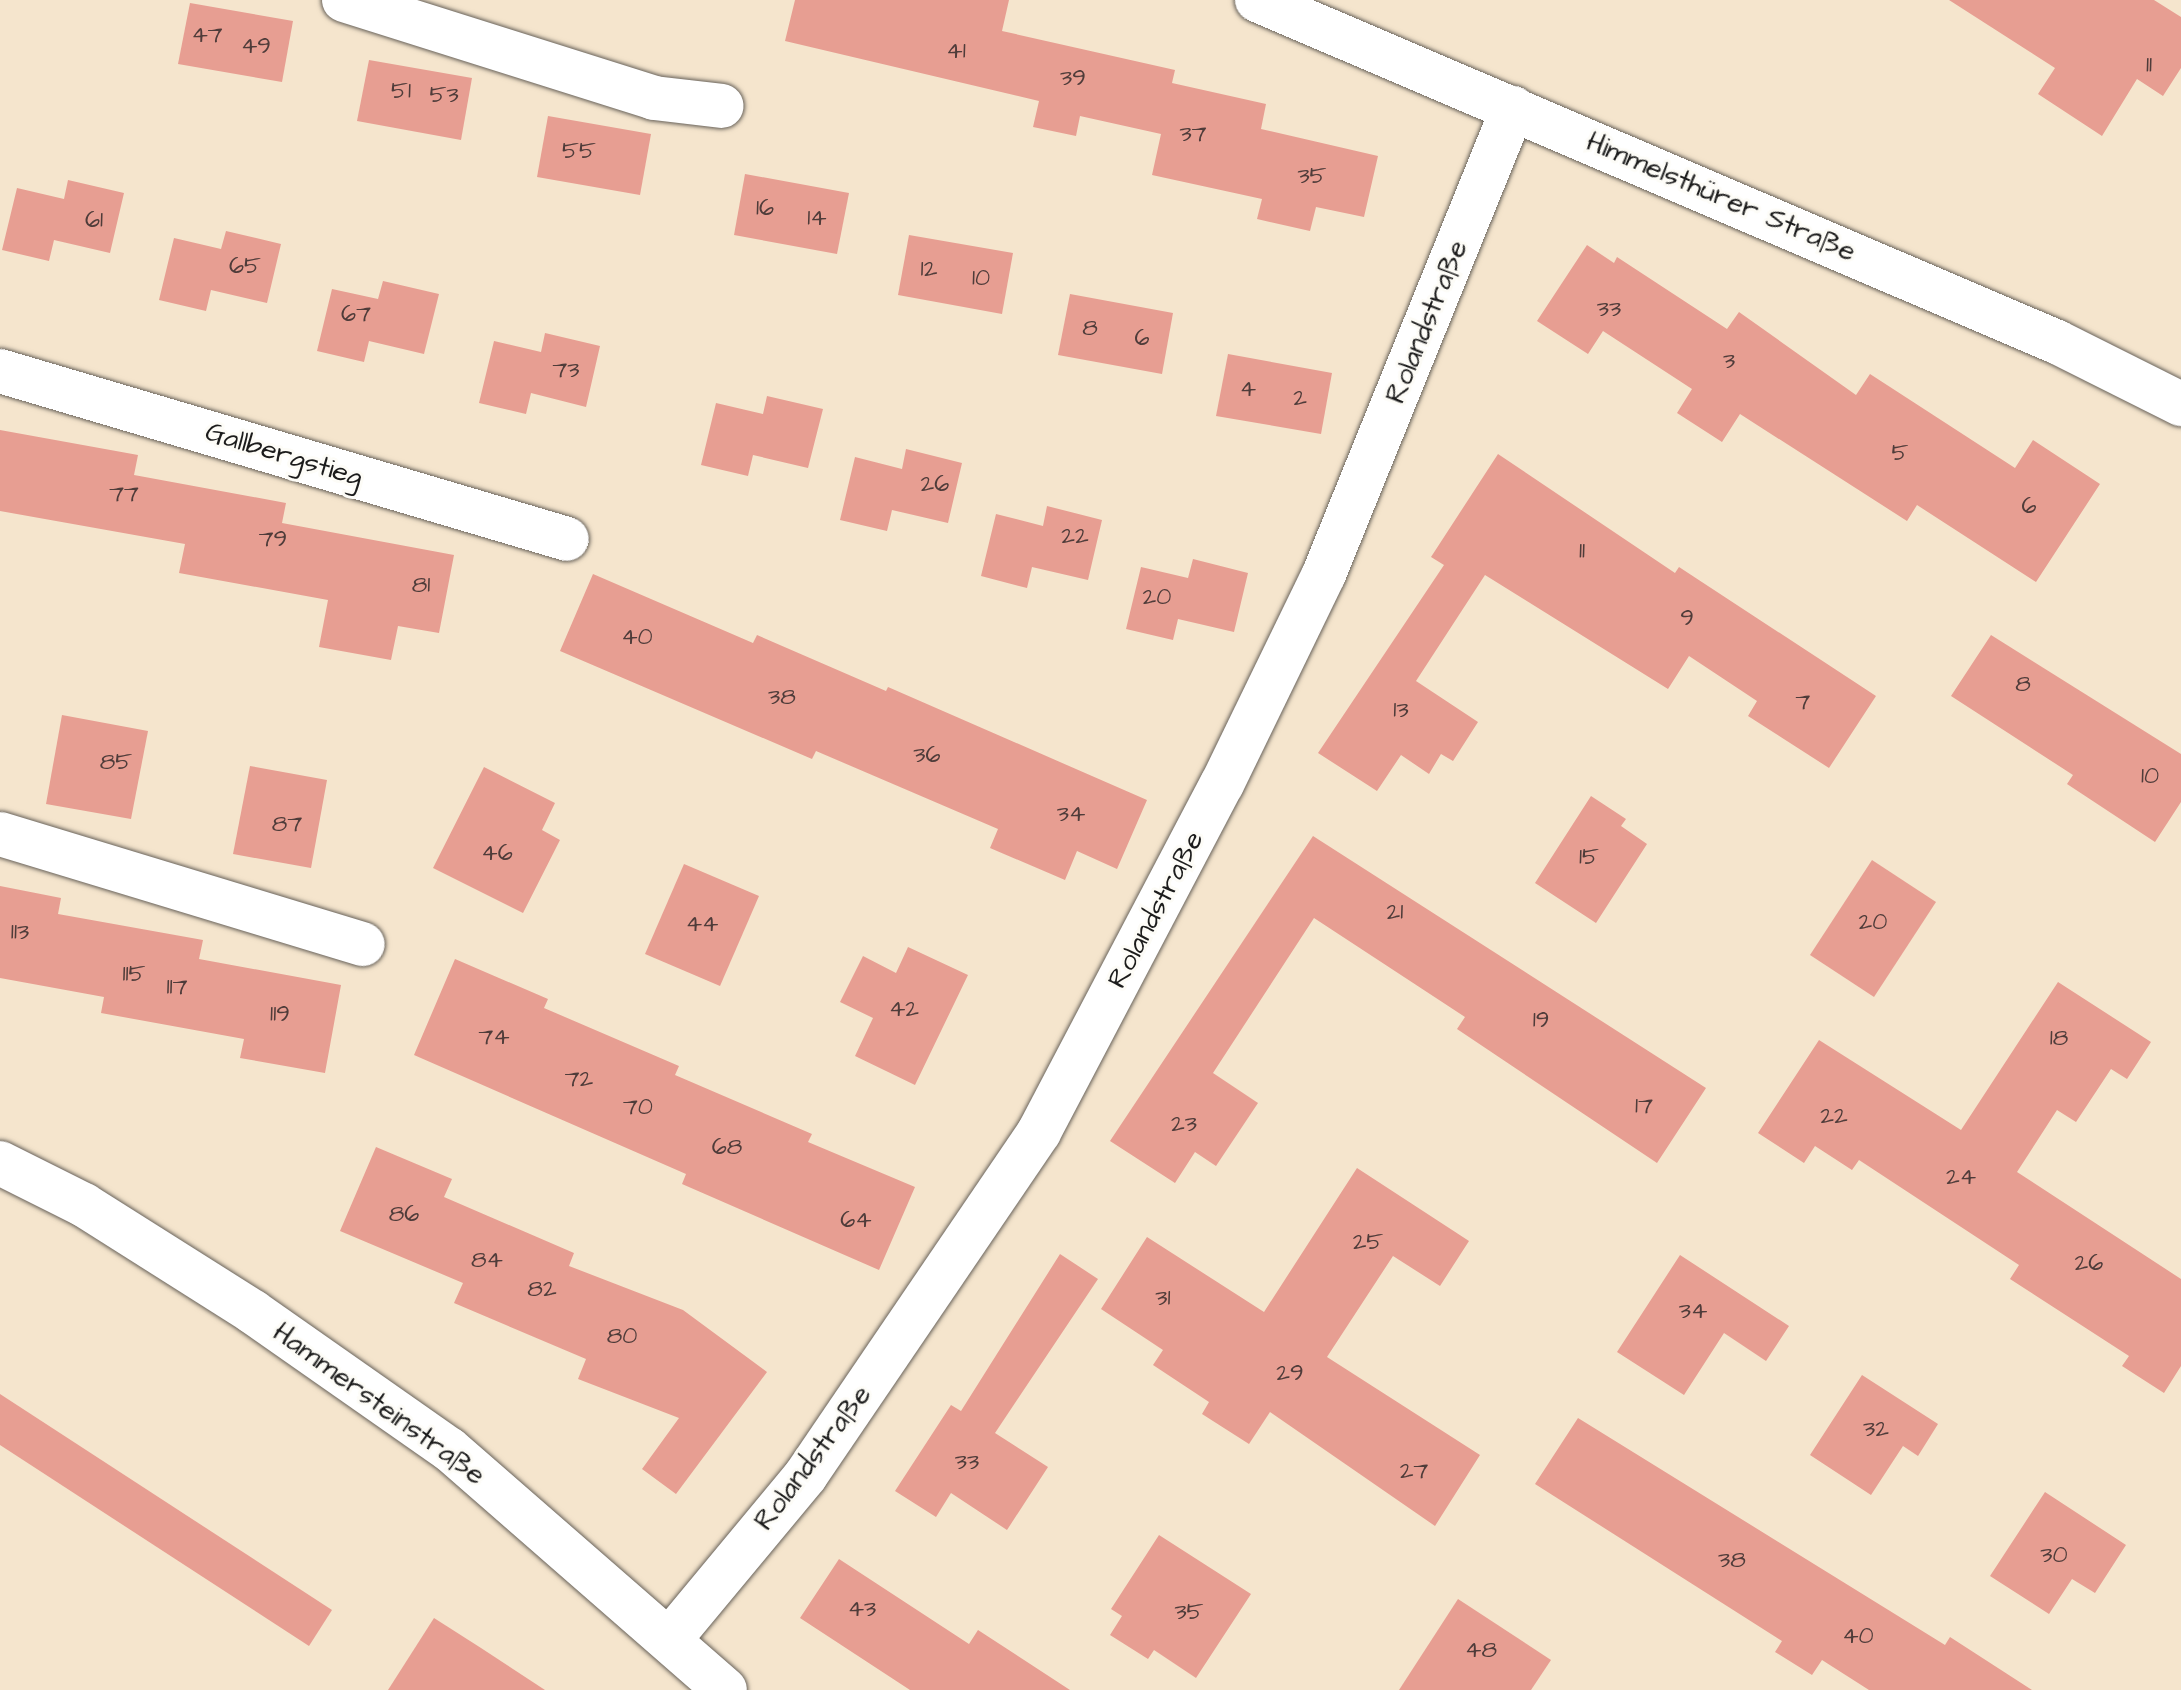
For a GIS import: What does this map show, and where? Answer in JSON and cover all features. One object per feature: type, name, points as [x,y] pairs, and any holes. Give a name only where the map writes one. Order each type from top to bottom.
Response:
[{"type":"street","points":[[344,0],[654,98],[722,106]]},
{"type":"street","name":"Himmelsthürer Straße","points":[[1257,0],[2057,342],[2181,404]]},
{"type":"street","name":"Rolandstraße","points":[[670,1639],[806,1475],[1039,1132],[1222,784],[1324,574],[1513,108]]},
{"type":"street","name":"Gallbergstieg","points":[[0,371],[567,539]]},
{"type":"street","points":[[0,834],[363,944]]},
{"type":"street","name":"Hammersteinstraße","points":[[0,1163],[84,1205],[253,1312],[449,1449],[725,1690]]},
{"type":"building","points":[[795,0],[1009,0],[1002,31],[1175,70],[1172,83],[1266,104],[1261,129],[1378,156],[1364,217],[1316,207],[1310,231],[1257,219],[1262,199],[1152,175],[1161,134],[1080,116],[1076,136],[1033,127],[1039,101],[785,41]]},
{"type":"building","points":[[1949,0],[2154,0],[2181,17],[2181,68],[2163,96],[2137,79],[2102,136],[2038,94],[2055,68]]},
{"type":"building","points":[[190,3],[293,21],[282,82],[178,64]]},
{"type":"building","points":[[369,60],[472,78],[461,140],[357,121]]},
{"type":"building","points":[[548,116],[651,134],[640,195],[537,177]]},
{"type":"building","points":[[745,174],[849,193],[837,254],[734,235]]},
{"type":"building","points":[[68,180],[124,193],[110,253],[54,240],[49,261],[2,250],[17,188],[64,199]]},
{"type":"building","points":[[226,231],[281,244],[267,303],[211,290],[206,311],[159,300],[174,238],[221,249]]},
{"type":"building","points":[[909,235],[1013,253],[1002,314],[898,295]]},
{"type":"building","points":[[1587,245],[1614,263],[1617,257],[1727,329],[1739,312],[1856,395],[1870,374],[2015,468],[2033,440],[2100,484],[2036,582],[1917,505],[1907,521],[1740,414],[1722,442],[1677,413],[1692,389],[1603,331],[1588,354],[1537,321]]},
{"type":"building","points":[[383,281],[439,294],[424,354],[369,341],[364,362],[317,351],[332,289],[378,299]]},
{"type":"building","points":[[1070,294],[1173,313],[1162,374],[1058,355]]},
{"type":"building","points":[[545,333],[600,346],[586,407],[531,393],[526,414],[479,403],[494,341],[541,352]]},
{"type":"building","points":[[1228,354],[1332,373],[1321,434],[1216,416]]},
{"type":"building","points":[[767,396],[823,409],[808,468],[753,455],[748,476],[701,465],[716,403],[763,414]]},
{"type":"building","points":[[0,430],[138,455],[134,475],[286,503],[282,523],[454,555],[439,633],[398,626],[391,660],[319,647],[328,600],[179,573],[185,544],[0,511]]},
{"type":"building","points":[[906,449],[962,463],[948,523],[892,510],[887,531],[840,520],[855,457],[902,469]]},
{"type":"building","points":[[1498,454],[1675,573],[1679,567],[1876,696],[1829,768],[1748,716],[1757,701],[1689,656],[1668,689],[1485,575],[1416,681],[1478,722],[1453,761],[1441,754],[1429,774],[1401,755],[1377,791],[1318,753],[1444,565],[1431,557]]},
{"type":"building","points":[[1047,506],[1102,520],[1088,580],[1032,567],[1027,588],[981,576],[996,514],[1043,526]]},
{"type":"building","points":[[1193,559],[1248,573],[1234,632],[1178,619],[1173,640],[1126,629],[1141,567],[1188,578]]},
{"type":"building","points":[[593,574],[753,643],[757,635],[886,691],[888,687],[1147,800],[1117,869],[1077,851],[1065,880],[990,848],[998,829],[816,751],[812,759],[560,651]]},
{"type":"building","points":[[1991,635],[2181,754],[2181,802],[2155,842],[2067,784],[2073,775],[1951,696]]},
{"type":"building","points":[[62,715],[148,731],[131,819],[46,804]]},
{"type":"building","points":[[250,766],[327,780],[311,868],[233,854]]},
{"type":"building","points":[[484,767],[555,803],[542,830],[560,840],[523,913],[433,868]]},
{"type":"building","points":[[1591,796],[1626,819],[1621,826],[1647,844],[1596,923],[1535,883]]},
{"type":"building","points":[[1313,836],[1706,1088],[1657,1163],[1457,1029],[1465,1017],[1314,918],[1213,1073],[1258,1103],[1216,1166],[1195,1152],[1175,1183],[1110,1141]]},
{"type":"building","points":[[1872,860],[1936,902],[1874,997],[1810,955]]},
{"type":"building","points":[[684,864],[759,896],[720,986],[645,954]]},
{"type":"building","points":[[0,886],[61,898],[58,914],[203,940],[199,959],[341,985],[325,1073],[240,1058],[244,1039],[101,1013],[104,997],[0,978]]},
{"type":"building","points":[[908,947],[968,975],[915,1085],[855,1056],[873,1018],[840,1002],[863,956],[896,973]]},
{"type":"building","points":[[455,959],[548,999],[544,1008],[679,1066],[675,1075],[812,1134],[808,1142],[915,1187],[879,1270],[682,1184],[686,1174],[414,1055]]},
{"type":"building","points":[[2058,982],[2151,1042],[2127,1079],[2111,1069],[2076,1122],[2057,1110],[2017,1172],[2181,1279],[2181,1366],[2164,1393],[2122,1366],[2129,1356],[2010,1279],[2019,1265],[1859,1160],[1852,1170],[1815,1146],[1804,1163],[1758,1133],[1819,1040],[1961,1130]]},
{"type":"building","points":[[376,1147],[452,1179],[444,1197],[574,1253],[569,1266],[683,1310],[767,1372],[676,1494],[642,1469],[679,1418],[578,1379],[586,1359],[454,1303],[463,1283],[340,1231]]},
{"type":"building","points":[[1357,1168],[1469,1241],[1440,1286],[1393,1256],[1327,1357],[1480,1455],[1435,1526],[1270,1412],[1249,1444],[1202,1414],[1209,1402],[1153,1365],[1163,1350],[1101,1309],[1147,1237],[1264,1312]]},
{"type":"building","points":[[1060,1254],[1098,1279],[995,1433],[1048,1467],[1007,1530],[951,1493],[936,1517],[895,1491],[951,1405],[961,1411]]},
{"type":"building","points":[[1680,1255],[1789,1326],[1766,1361],[1724,1333],[1684,1395],[1617,1352]]},
{"type":"building","points":[[1862,1375],[1938,1424],[1918,1456],[1903,1446],[1871,1495],[1810,1455]]},
{"type":"building","points":[[0,1394],[332,1610],[309,1646],[0,1445]]},
{"type":"building","points":[[1578,1418],[1945,1645],[1950,1637],[2032,1690],[1869,1690],[1822,1660],[1812,1675],[1775,1652],[1782,1641],[1535,1484]]},
{"type":"building","points":[[2045,1492],[2126,1545],[2095,1593],[2072,1579],[2049,1614],[1990,1576]]},
{"type":"building","points":[[1159,1535],[1251,1594],[1196,1678],[1154,1650],[1148,1659],[1110,1635],[1122,1616],[1111,1609]]},
{"type":"building","points":[[839,1559],[969,1644],[978,1630],[1070,1690],[910,1690],[800,1618]]},
{"type":"building","points":[[1458,1599],[1551,1660],[1531,1690],[1399,1690]]},
{"type":"building","points":[[434,1618],[481,1648],[545,1690],[388,1690]]}]
